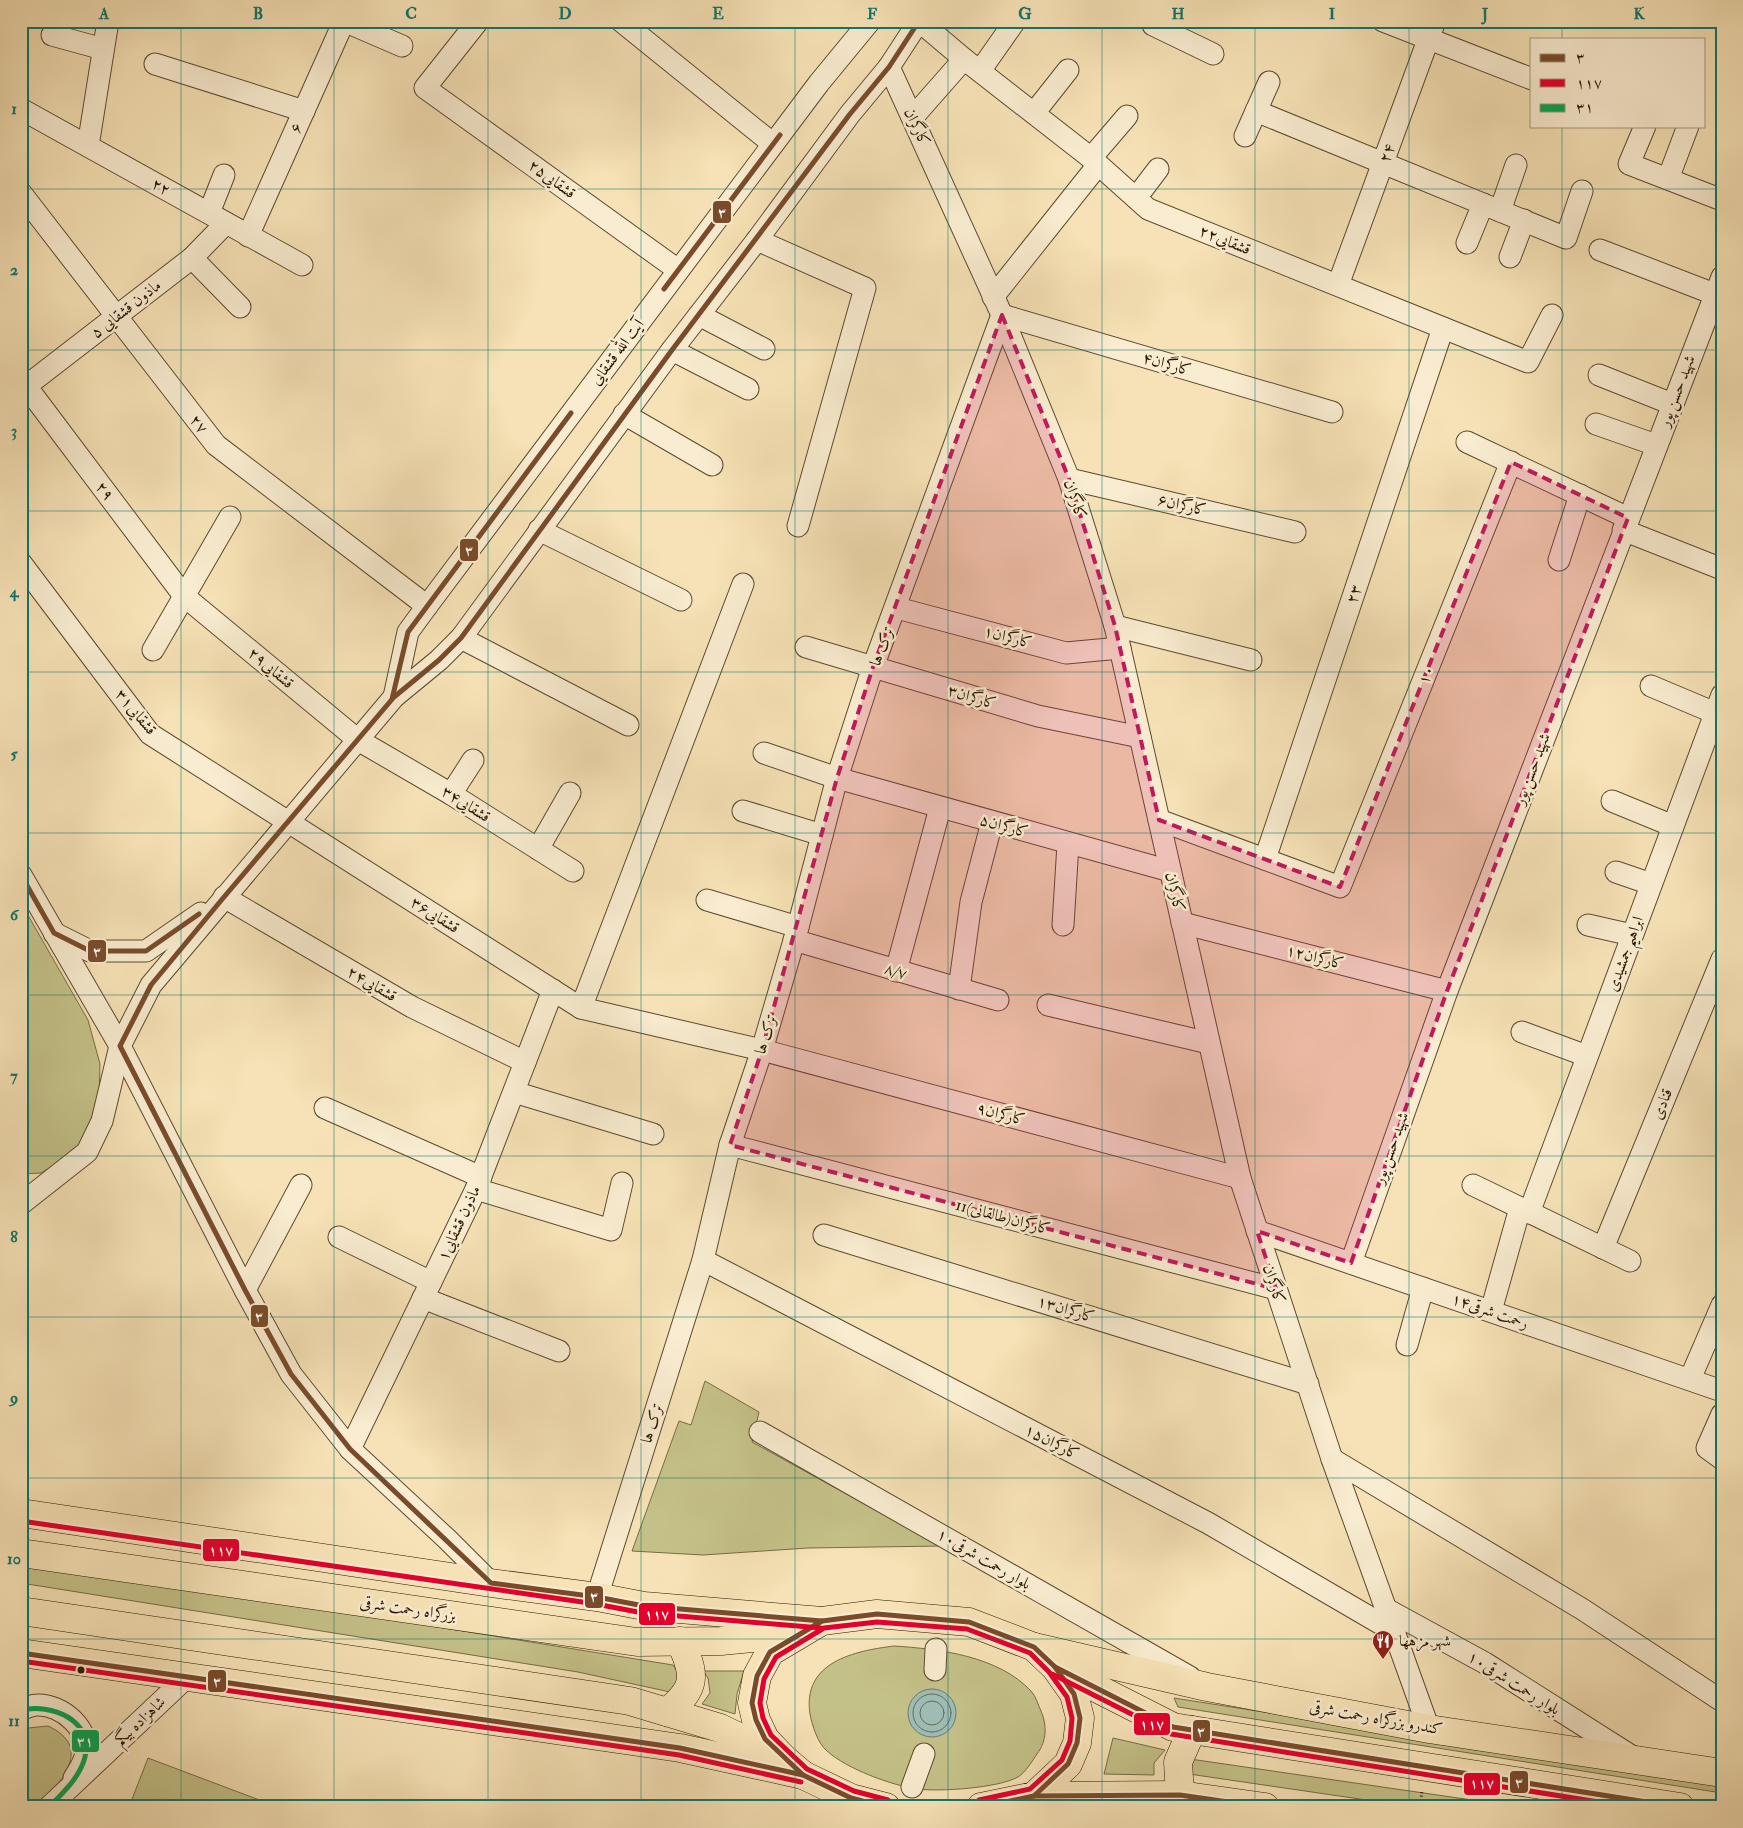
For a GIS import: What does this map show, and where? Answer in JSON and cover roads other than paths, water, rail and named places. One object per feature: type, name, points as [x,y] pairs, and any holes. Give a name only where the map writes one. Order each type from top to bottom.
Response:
[{"type":"main road","points":[[21,1514],[491,1584],[598,1597],[644,1606],[822,1621],[877,1614],[943,1618],[982,1626],[1034,1647],[1054,1667],[1074,1694],[1080,1718],[1077,1743],[1068,1764],[1030,1801]]},
{"type":"main road","name":"بزرگراه رحمت شرقی","points":[[21,1553],[637,1642],[721,1641],[797,1634]]},
{"type":"main road","points":[[21,1611],[630,1701],[720,1728],[851,1798],[886,1807]]},
{"type":"main road","points":[[793,1766],[765,1739],[756,1720],[752,1703],[757,1676],[770,1652],[797,1634],[822,1621]]},
{"type":"main road","points":[[667,1712],[681,1701],[689,1691],[691,1675],[680,1641]]},
{"type":"main road","name":"کندرو بزرگراه رحمت شرقی","points":[[1034,1647],[1207,1687],[1429,1728],[1722,1773]]},
{"type":"main road","points":[[21,1653],[793,1766]]},
{"type":"main road","points":[[1054,1667],[1173,1727],[1680,1807]]},
{"type":"main road","points":[[1179,1803],[1178,1762],[1192,1730]]},
{"type":"main road","points":[[981,1807],[1030,1801],[1179,1803],[1265,1807]]},
{"type":"street","points":[[88,146],[108,21]]},
{"type":"street","points":[[344,21],[402,46]]},
{"type":"street","name":"۶","points":[[248,236],[344,21]]},
{"type":"street","name":"قشقایی۲۵","points":[[478,21],[425,88],[678,270]]},
{"type":"street","points":[[621,21],[773,144]]},
{"type":"street","name":"آیت الله قشقایی","points":[[394,697],[408,632],[426,606],[819,83],[870,21]]},
{"type":"street","name":"آیت الله قشقایی","points":[[224,897],[394,697],[439,660],[461,638],[624,414],[757,240],[850,114],[889,67],[919,21]]},
{"type":"street","name":"۲۲قشقایی","points":[[919,21],[1094,161],[1148,209],[1528,362],[1552,315]]},
{"type":"street","points":[[913,117],[972,65],[1015,21]]},
{"type":"street","points":[[1383,21],[1432,30],[1530,78]]},
{"type":"street","points":[[1154,23],[1213,54]]},
{"type":"street","name":"۲۴","points":[[1338,285],[1432,30]]},
{"type":"street","points":[[52,35],[103,49]]},
{"type":"street","points":[[154,64],[304,111]]},
{"type":"street","name":"کارگران","points":[[889,67],[998,306],[1069,479],[1115,626],[1240,1178],[1332,1459],[1429,1728]]},
{"type":"street","points":[[1034,113],[1068,70]]},
{"type":"street","points":[[1245,136],[1269,82]]},
{"type":"street","name":"۲۲","points":[[21,109],[302,265]]},
{"type":"street","points":[[1256,111],[1566,238],[1582,191]]},
{"type":"street","name":"ترک ها","points":[[598,1597],[703,1260],[730,1145],[762,1050],[796,933],[837,778],[873,667],[897,608],[998,306],[1094,161],[1127,116]]},
{"type":"street","points":[[1644,128],[1629,164],[1722,200]]},
{"type":"street","points":[[1668,179],[1687,128]]},
{"type":"street","points":[[1467,243],[1516,165]]},
{"type":"street","points":[[1136,198],[1158,168]]},
{"type":"street","points":[[217,218],[224,175]]},
{"type":"street","name":"۲۷","points":[[21,193],[216,446],[426,606]]},
{"type":"street","name":"ماذون قشقایی ۵","points":[[25,381],[116,316],[192,258],[217,218]]},
{"type":"street","points":[[1510,257],[1524,220]]},
{"type":"street","points":[[757,240],[865,288],[798,526]]},
{"type":"street","points":[[1600,250],[1719,289]]},
{"type":"street","points":[[192,258],[240,307]]},
{"type":"street","name":"شهید حسن پور","points":[[1350,1263],[1447,991],[1656,445],[1719,289]]},
{"type":"street","name":"کارگران۴","points":[[998,306],[1332,412]]},
{"type":"street","points":[[699,316],[764,349]]},
{"type":"street","name":"۲۳","points":[[1266,860],[1443,328]]},
{"type":"street","points":[[672,350],[748,389]]},
{"type":"street","points":[[1598,375],[1672,404]]},
{"type":"street","name":"۲۹","points":[[25,381],[184,596]]},
{"type":"street","points":[[624,414],[712,465]]},
{"type":"street","points":[[1596,424],[1656,445]]},
{"type":"street","points":[[1467,442],[1580,495],[1626,524],[1722,569]]},
{"type":"street","name":"۱۰","points":[[1266,860],[1340,887],[1511,462]]},
{"type":"street","name":"۶کارگران","points":[[1069,479],[1295,532]]},
{"type":"street","points":[[1559,560],[1580,495]]},
{"type":"street","points":[[153,650],[230,516]]},
{"type":"street","points":[[539,530],[681,600]]},
{"type":"street","name":"۳۱قشقایی","points":[[21,563],[150,734],[289,821]]},
{"type":"street","points":[[581,1008],[743,584]]},
{"type":"street","name":"قشقایی۲۹","points":[[184,596],[358,740]]},
{"type":"street","name":"۱کارگران","points":[[897,608],[1066,653],[1120,648]]},
{"type":"street","points":[[1115,626],[1251,660]]},
{"type":"street","points":[[461,638],[628,725]]},
{"type":"street","name":"کارگران۳","points":[[806,647],[1038,716],[1140,736]]},
{"type":"street","points":[[1651,686],[1718,704]]},
{"type":"street","name":"ابراهیم جمشیدی","points":[[1491,1311],[1524,1211],[1587,1056],[1718,704]]},
{"type":"street","name":"قشقایی۳۴","points":[[358,740],[451,794],[573,871]]},
{"type":"street","name":"کارگران۵","points":[[764,753],[837,778],[940,808],[1170,871]]},
{"type":"street","points":[[451,794],[473,760]]},
{"type":"street","points":[[538,849],[570,793]]},
{"type":"street","points":[[1612,801],[1673,826]]},
{"type":"street","points":[[896,971],[940,808]]},
{"type":"street","points":[[743,810],[822,835]]},
{"type":"street","points":[[1159,820],[1266,860]]},
{"type":"street","name":"قشقایی۳۶","points":[[289,821],[581,1008]]},
{"type":"street","points":[[958,989],[971,902],[992,822]]},
{"type":"street","points":[[1063,924],[1068,844]]},
{"type":"street","points":[[1616,872],[1651,884]]},
{"type":"street","points":[[21,875],[120,1046],[291,1374],[350,1449],[447,1539],[491,1584]]},
{"type":"street","points":[[54,933],[90,951],[146,951],[224,897]]},
{"type":"street","points":[[21,1204],[32,1187],[87,1152],[102,1121],[120,1046],[151,985],[224,897]]},
{"type":"street","name":"قشقایی۲۴","points":[[224,897],[412,1007],[526,1062]]},
{"type":"street","name":"۸/۷","points":[[707,900],[896,971],[998,1000]]},
{"type":"street","name":"۱۲کارگران","points":[[1182,923],[1447,991]]},
{"type":"street","points":[[1588,925],[1632,935]]},
{"type":"street","name":"قنادی","points":[[1603,1248],[1722,959]]},
{"type":"street","name":"ماذون قشقایی۱","points":[[350,1449],[478,1183],[553,990]]},
{"type":"street","points":[[1048,1005],[1209,1043]]},
{"type":"street","name":"کارگران۹","points":[[581,1008],[762,1050],[1240,1178]]},
{"type":"street","points":[[1522,1032],[1587,1056]]},
{"type":"street","points":[[514,1092],[653,1134]]},
{"type":"street","points":[[325,1108],[478,1183],[611,1230],[622,1183]]},
{"type":"street","name":"11کارگران(طالقانی)","points":[[730,1145],[1276,1289]]},
{"type":"street","points":[[1473,1185],[1630,1261]]},
{"type":"street","points":[[246,1290],[301,1186]]},
{"type":"street","name":"۱۴رحمت شرقی","points":[[1257,1231],[1722,1391]]},
{"type":"street","name":"کارگران۱۳","points":[[824,1235],[1308,1384]]},
{"type":"street","points":[[339,1237],[427,1290],[560,1351]]},
{"type":"street","name":"۱۵کارگران","points":[[703,1260],[1208,1523],[1395,1632]]},
{"type":"street","points":[[1407,1345],[1423,1288]]},
{"type":"street","points":[[1690,1379],[1722,1305]]},
{"type":"street","points":[[1722,1414],[1707,1448],[1722,1459]]},
{"type":"street","name":"۱۰بلوار رحمت شرقی","points":[[760,1432],[1207,1687]]},
{"type":"street","points":[[1332,1459],[1582,1609],[1722,1701]]},
{"type":"street","name":"بلوار رحمت شرقی۱۰","points":[[1388,1610],[1485,1663],[1638,1760]]},
{"type":"street","name":"شاهزاده بیگم","points":[[49,1807],[187,1677]]},
{"type":"street","points":[[21,1702],[21,1709],[37,1705],[50,1707],[62,1712],[80,1728],[85,1741],[86,1756],[69,1787]]},
{"type":"street","points":[[912,1787],[924,1754]]},
{"type":"water","points":[[932,1689],[941,1691],[949,1696],[954,1704],[956,1713],[954,1722],[949,1730],[941,1735],[932,1737],[923,1735],[915,1730],[910,1722],[908,1713],[910,1704],[915,1696],[923,1691]]},
{"type":"place","name":"شهر مزهها","points":[[1383,1660]]}]
